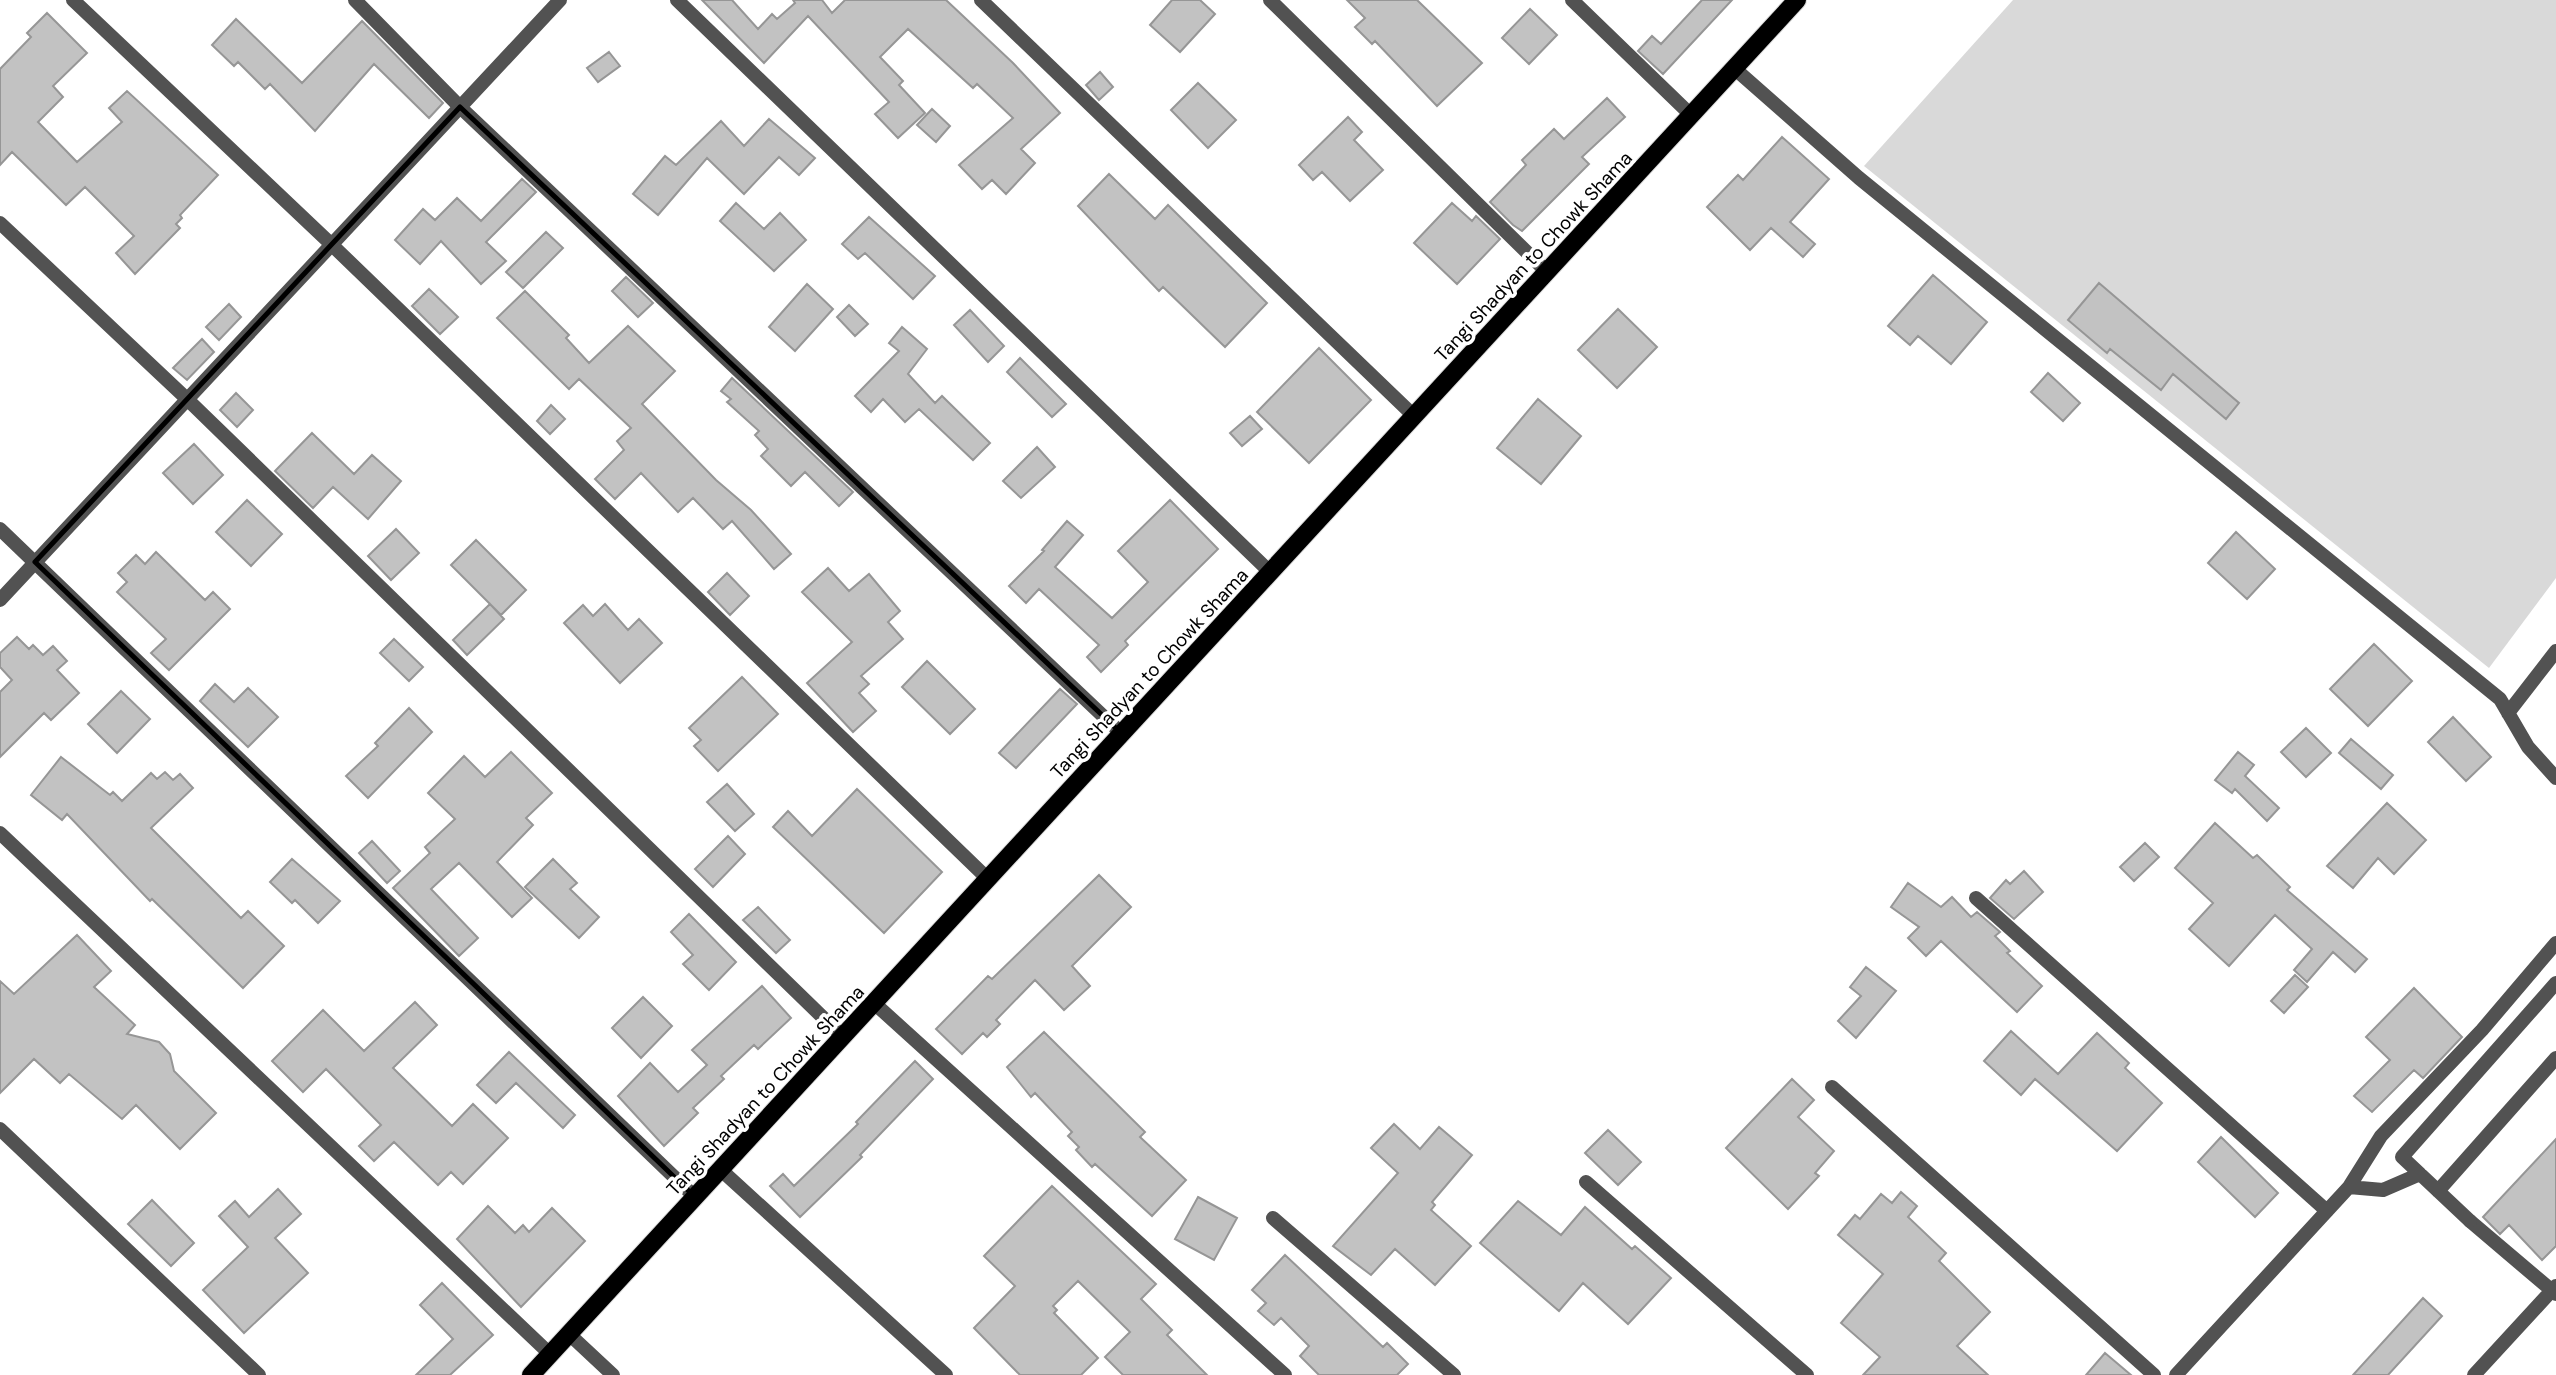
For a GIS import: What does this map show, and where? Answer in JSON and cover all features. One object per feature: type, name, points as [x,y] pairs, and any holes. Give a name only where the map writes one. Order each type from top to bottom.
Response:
[{"type":"main road","name":"Tangi Shadyan to Chowk Shama","points":[[531,1375],[1797,0]]},
{"type":"street","points":[[73,0],[332,245],[988,879]]},
{"type":"street","points":[[355,0],[460,107],[1121,733]]},
{"type":"street","points":[[0,600],[560,0]]},
{"type":"street","points":[[677,0],[1270,572]]},
{"type":"street","points":[[981,0],[1414,416]]},
{"type":"street","points":[[1270,0],[1547,272]]},
{"type":"street","points":[[1572,0],[1691,115]]},
{"type":"street","points":[[1734,68],[1859,178],[2500,699],[2528,747],[2556,778]]},
{"type":"street","points":[[0,223],[188,400],[842,1037]]},
{"type":"street","points":[[0,529],[695,1197]]},
{"type":"street","points":[[2508,713],[2556,650]]},
{"type":"street","points":[[0,833],[550,1354]]},
{"type":"street","points":[[1976,898],[2328,1211]]},
{"type":"street","points":[[2176,1375],[2328,1211],[2349,1187],[2381,1136],[2482,1030],[2556,943]]},
{"type":"street","points":[[2474,1375],[2555,1290],[2470,1221],[2402,1157],[2556,983]]},
{"type":"street","points":[[874,1003],[1285,1375]]},
{"type":"street","points":[[2438,1191],[2556,1058]]},
{"type":"street","points":[[1832,1087],[2154,1375]]},
{"type":"street","points":[[0,1129],[259,1375]]},
{"type":"street","points":[[720,1169],[946,1375]]},
{"type":"street","points":[[2349,1187],[2383,1190],[2420,1174]]},
{"type":"street","points":[[1586,1182],[1807,1375]]},
{"type":"street","points":[[1273,1218],[1454,1375]]},
{"type":"street","points":[[569,1334],[613,1375]]},
{"type":"highlighted area","points":[[460,107],[1121,733],[695,1197],[35,562]]},
{"type":"shaded area","points":[[2013,0],[2556,0],[2556,578],[2489,668],[1864,166]]},
{"type":"building","points":[[702,0],[732,0],[758,29],[772,14],[777,19],[795,3],[793,0],[822,0],[832,13],[845,0],[946,0],[1013,63],[1060,113],[1021,149],[1035,163],[1006,194],[992,180],[982,189],[959,165],[1013,118],[977,84],[973,88],[908,29],[880,57],[903,81],[899,85],[925,113],[898,138],[875,114],[889,102],[808,16],[764,63]]},
{"type":"building","points":[[1172,0],[1200,0],[1215,14],[1180,52],[1150,25]]},
{"type":"building","points":[[1347,0],[1417,0],[1482,63],[1437,106],[1375,41],[1372,44],[1355,27],[1365,18]]},
{"type":"building","points":[[1702,0],[1732,0],[1663,74],[1638,51],[1652,36],[1661,44]]},
{"type":"building","points":[[1530,9],[1557,35],[1529,64],[1502,38]]},
{"type":"building","points":[[47,13],[87,53],[53,86],[63,97],[38,122],[77,162],[122,122],[109,108],[127,91],[218,175],[180,215],[182,218],[176,224],[180,228],[135,274],[116,253],[134,236],[85,187],[66,205],[12,152],[0,165],[0,69],[31,37],[27,33]]},
{"type":"building","points":[[236,19],[302,83],[362,21],[443,103],[429,118],[374,64],[315,131],[270,84],[265,89],[238,62],[234,66],[212,45]]},
{"type":"building","points":[[609,52],[620,66],[598,82],[587,68]]},
{"type":"building","points":[[1100,72],[1113,87],[1099,100],[1086,85]]},
{"type":"building","points":[[1198,83],[1236,120],[1208,148],[1171,110]]},
{"type":"building","points":[[1607,98],[1625,117],[1582,157],[1589,164],[1522,231],[1513,225],[1490,202],[1526,165],[1522,160],[1554,129],[1564,139]]},
{"type":"building","points":[[932,109],[950,126],[936,142],[917,125]]},
{"type":"building","points":[[1348,117],[1362,132],[1354,140],[1383,170],[1350,201],[1322,172],[1313,180],[1299,165]]},
{"type":"building","points":[[769,119],[815,158],[799,175],[779,157],[744,194],[707,158],[658,215],[633,194],[665,156],[676,165],[721,121],[744,146]]},
{"type":"building","points":[[1782,137],[1829,179],[1790,222],[1815,244],[1803,257],[1771,228],[1750,250],[1707,207],[1738,175],[1743,180]]},
{"type":"building","points":[[1109,174],[1155,219],[1168,205],[1267,303],[1225,347],[1163,287],[1159,291],[1078,206]]},
{"type":"building","points":[[522,179],[536,192],[486,242],[506,261],[481,284],[441,241],[420,264],[395,240],[423,209],[435,220],[457,198],[481,221]]},
{"type":"building","points":[[736,203],[764,229],[780,213],[806,240],[774,271],[720,221]]},
{"type":"building","points":[[1452,203],[1472,221],[1476,216],[1500,239],[1457,284],[1414,243]]},
{"type":"building","points":[[869,217],[935,276],[913,299],[865,253],[858,259],[842,244]]},
{"type":"building","points":[[546,232],[563,248],[523,288],[506,272]]},
{"type":"building","points":[[1933,275],[1987,322],[1951,364],[1918,336],[1910,345],[1888,326]]},
{"type":"building","points":[[626,277],[653,303],[638,317],[612,291]]},
{"type":"building","points":[[2099,283],[2239,403],[2226,419],[2173,374],[2161,390],[2110,349],[2107,353],[2068,320]]},
{"type":"building","points":[[807,284],[833,309],[795,351],[769,327]]},
{"type":"building","points":[[429,289],[458,317],[440,334],[412,306]]},
{"type":"building","points":[[525,291],[569,335],[566,338],[589,363],[628,326],[675,371],[642,404],[716,480],[751,510],[791,554],[774,569],[732,521],[723,529],[693,498],[678,512],[641,473],[615,499],[595,479],[624,450],[617,441],[631,428],[579,379],[569,389],[497,318]]},
{"type":"building","points":[[229,304],[241,317],[219,340],[206,327]]},
{"type":"building","points":[[849,305],[868,324],[855,336],[837,317]]},
{"type":"building","points":[[1618,309],[1657,347],[1617,388],[1578,350]]},
{"type":"building","points":[[970,310],[1004,346],[988,362],[954,325]]},
{"type":"building","points":[[902,327],[927,349],[908,374],[935,403],[942,396],[990,443],[973,460],[919,409],[905,422],[883,399],[871,412],[855,396],[899,351],[889,343]]},
{"type":"building","points":[[202,339],[214,352],[187,380],[173,368]]},
{"type":"building","points":[[1319,348],[1371,400],[1309,463],[1257,412]]},
{"type":"building","points":[[1020,358],[1066,404],[1052,417],[1007,372]]},
{"type":"building","points":[[2048,373],[2080,403],[2063,421],[2031,392]]},
{"type":"building","points":[[732,378],[853,492],[839,506],[805,472],[791,486],[761,456],[768,449],[755,435],[759,431],[727,402],[731,399],[721,391]]},
{"type":"building","points":[[236,393],[253,410],[237,427],[220,410]]},
{"type":"building","points":[[1538,399],[1581,436],[1541,484],[1497,448]]},
{"type":"building","points":[[551,405],[565,419],[550,434],[537,421]]},
{"type":"building","points":[[1250,416],[1262,429],[1242,446],[1230,433]]},
{"type":"building","points":[[312,433],[354,474],[372,455],[401,481],[368,519],[333,487],[313,508],[275,471]]},
{"type":"building","points":[[194,444],[223,475],[193,504],[163,473]]},
{"type":"building","points":[[1037,447],[1055,467],[1021,498],[1003,481]]},
{"type":"building","points":[[247,500],[282,534],[251,566],[216,532]]},
{"type":"building","points":[[1170,500],[1218,549],[1125,641],[1128,645],[1101,672],[1087,657],[1099,645],[1039,589],[1026,603],[1009,586],[1044,551],[1042,550],[1067,521],[1083,535],[1055,567],[1112,618],[1148,582],[1118,551]]},
{"type":"building","points":[[396,529],[419,553],[391,580],[368,556]]},
{"type":"building","points":[[2236,532],[2275,569],[2247,599],[2208,563]]},
{"type":"building","points":[[476,540],[526,590],[501,615],[451,565]]},
{"type":"building","points":[[156,552],[205,600],[213,592],[230,609],[169,670],[151,653],[166,639],[117,592],[127,582],[118,573],[136,555],[145,564]]},
{"type":"building","points":[[828,568],[849,591],[869,574],[900,611],[888,622],[903,639],[861,676],[869,684],[859,693],[876,711],[853,732],[807,683],[852,642],[802,592]]},
{"type":"building","points":[[727,573],[749,596],[730,615],[708,592]]},
{"type":"building","points":[[490,604],[504,619],[467,655],[453,640]]},
{"type":"building","points":[[605,604],[628,630],[639,619],[662,643],[620,683],[564,623],[583,605],[593,616]]},
{"type":"building","points":[[17,637],[29,649],[33,645],[43,655],[53,646],[67,661],[57,670],[79,693],[51,720],[44,713],[0,757],[0,692],[12,680],[0,667],[0,653]]},
{"type":"building","points":[[394,639],[423,667],[409,681],[380,653]]},
{"type":"building","points":[[2374,644],[2412,681],[2368,726],[2330,689]]},
{"type":"building","points":[[927,661],[975,709],[950,734],[902,687]]},
{"type":"building","points":[[742,677],[778,714],[718,771],[694,746],[701,740],[689,728]]},
{"type":"building","points":[[215,684],[234,702],[248,688],[278,717],[248,747],[200,701]]},
{"type":"building","points":[[1060,689],[1077,704],[1016,768],[999,753]]},
{"type":"building","points":[[121,691],[150,719],[117,753],[88,724]]},
{"type":"building","points":[[409,708],[432,732],[368,798],[346,776],[378,746],[375,743]]},
{"type":"building","points":[[2453,717],[2491,757],[2466,781],[2428,742]]},
{"type":"building","points":[[2306,728],[2331,753],[2306,777],[2281,752]]},
{"type":"building","points":[[2351,739],[2393,775],[2381,789],[2339,753]]},
{"type":"building","points":[[511,752],[552,793],[526,818],[533,825],[497,862],[532,898],[512,917],[459,863],[431,889],[478,938],[459,956],[393,888],[430,853],[425,847],[455,819],[428,793],[464,756],[485,777]]},
{"type":"building","points":[[2238,752],[2254,765],[2245,776],[2279,808],[2267,821],[2235,789],[2232,793],[2215,780]]},
{"type":"building","points":[[61,757],[110,795],[113,792],[122,801],[151,773],[157,779],[165,772],[173,780],[180,774],[193,788],[151,828],[241,918],[248,911],[284,946],[243,988],[152,899],[150,901],[67,814],[62,820],[31,795]]},
{"type":"building","points":[[727,784],[754,814],[735,831],[707,802]]},
{"type":"building","points":[[857,789],[942,872],[884,933],[773,827],[788,811],[812,836]]},
{"type":"building","points":[[2387,803],[2426,840],[2394,874],[2378,858],[2353,888],[2327,866]]},
{"type":"building","points":[[2215,823],[2253,858],[2257,855],[2290,887],[2287,890],[2367,959],[2355,972],[2333,952],[2307,982],[2294,970],[2312,949],[2275,915],[2229,966],[2189,929],[2213,903],[2175,868]]},
{"type":"building","points":[[728,836],[745,854],[713,887],[695,869]]},
{"type":"building","points":[[372,841],[400,871],[387,883],[359,853]]},
{"type":"building","points":[[2145,843],[2159,857],[2134,881],[2120,867]]},
{"type":"building","points":[[292,859],[340,901],[318,923],[295,900],[292,903],[270,882]]},
{"type":"building","points":[[553,859],[577,883],[570,889],[599,917],[579,938],[525,887]]},
{"type":"building","points":[[2024,871],[2043,892],[2014,919],[1990,898],[2006,880],[2010,884]]},
{"type":"building","points":[[1099,875],[1131,907],[1072,966],[1090,986],[1064,1010],[1035,980],[996,1020],[1000,1024],[987,1037],[983,1033],[962,1054],[936,1029],[988,976],[992,979]]},
{"type":"building","points":[[1908,883],[1941,907],[1952,897],[1971,917],[1977,912],[2000,932],[1995,936],[2010,951],[2007,953],[2042,986],[2017,1012],[1941,941],[1926,956],[1908,938],[1919,927],[1891,907]]},
{"type":"building","points":[[758,907],[790,940],[776,953],[743,920]]},
{"type":"building","points":[[689,914],[736,962],[709,990],[683,964],[693,955],[671,932]]},
{"type":"building","points":[[77,935],[111,971],[94,987],[135,1025],[127,1034],[159,1042],[170,1054],[174,1071],[216,1113],[180,1149],[136,1105],[122,1119],[69,1074],[60,1083],[34,1059],[0,1093],[0,981],[14,994]]},
{"type":"building","points":[[1866,967],[1896,991],[1856,1038],[1838,1021],[1861,996],[1850,987]]},
{"type":"building","points":[[2295,975],[2308,987],[2284,1013],[2271,1001]]},
{"type":"building","points":[[762,986],[791,1018],[758,1049],[754,1045],[721,1076],[724,1079],[693,1108],[698,1113],[664,1146],[618,1096],[650,1063],[678,1092],[707,1065],[692,1050]]},
{"type":"building","points":[[2414,988],[2462,1037],[2423,1078],[2414,1070],[2372,1112],[2354,1096],[2390,1060],[2366,1037]]},
{"type":"building","points":[[643,997],[672,1026],[641,1058],[612,1028]]},
{"type":"building","points":[[415,1002],[437,1025],[393,1068],[452,1126],[473,1104],[508,1138],[463,1184],[451,1172],[438,1185],[394,1142],[374,1161],[359,1146],[381,1125],[326,1069],[303,1092],[272,1061],[323,1010],[364,1051]]},
{"type":"building","points":[[2011,1031],[2058,1074],[2097,1033],[2129,1063],[2125,1068],[2162,1103],[2117,1151],[2035,1079],[2021,1095],[1984,1061]]},
{"type":"building","points":[[1044,1032],[1145,1132],[1140,1137],[1186,1180],[1152,1216],[1095,1164],[1092,1167],[1076,1150],[1079,1147],[1068,1136],[1072,1132],[1035,1093],[1031,1097],[1007,1067]]},
{"type":"building","points":[[509,1052],[575,1115],[563,1128],[516,1083],[496,1103],[477,1085]]},
{"type":"building","points":[[915,1061],[933,1079],[860,1155],[862,1157],[800,1217],[770,1186],[783,1174],[794,1186],[858,1124],[856,1122]]},
{"type":"building","points":[[1792,1079],[1814,1100],[1798,1117],[1834,1151],[1815,1173],[1819,1176],[1788,1209],[1726,1148]]},
{"type":"building","points":[[1394,1124],[1420,1149],[1439,1127],[1472,1155],[1432,1202],[1435,1205],[1431,1210],[1471,1246],[1435,1285],[1395,1249],[1371,1275],[1333,1246],[1398,1173],[1371,1148]]},
{"type":"building","points":[[1608,1130],[1641,1162],[1618,1185],[1585,1153]]},
{"type":"building","points":[[2221,1137],[2278,1193],[2255,1217],[2198,1162]]},
{"type":"building","points":[[2556,1139],[2556,1246],[2542,1260],[2509,1225],[2500,1234],[2483,1217]]},
{"type":"building","points":[[1052,1186],[1156,1284],[1141,1299],[1172,1330],[1167,1335],[1207,1375],[1123,1375],[1105,1357],[1130,1332],[1078,1281],[1053,1306],[1057,1310],[1054,1313],[1098,1358],[1081,1375],[1020,1375],[974,1328],[1015,1286],[984,1256]]},
{"type":"building","points":[[278,1189],[301,1214],[275,1238],[308,1273],[244,1333],[203,1290],[248,1247],[219,1216],[235,1201],[249,1217]]},
{"type":"building","points":[[1901,1192],[1917,1206],[1908,1217],[1946,1253],[1939,1261],[1990,1312],[1957,1346],[1988,1375],[1863,1375],[1880,1357],[1841,1323],[1883,1274],[1838,1235],[1855,1215],[1860,1219],[1881,1194],[1892,1203]]},
{"type":"building","points":[[1198,1197],[1237,1218],[1214,1260],[1175,1239]]},
{"type":"building","points":[[152,1200],[194,1243],[171,1266],[128,1224]]},
{"type":"building","points":[[1518,1201],[1561,1235],[1585,1207],[1632,1249],[1635,1246],[1671,1278],[1628,1324],[1583,1283],[1559,1311],[1480,1243]]},
{"type":"building","points":[[488,1206],[515,1233],[523,1225],[529,1232],[552,1208],[585,1241],[521,1307],[457,1239]]},
{"type":"building","points":[[1285,1255],[1383,1347],[1387,1343],[1408,1364],[1397,1375],[1319,1375],[1300,1356],[1309,1346],[1281,1318],[1274,1325],[1258,1311],[1266,1303],[1252,1290]]},
{"type":"building","points":[[442,1283],[493,1335],[450,1375],[416,1375],[453,1339],[420,1305]]},
{"type":"building","points":[[2423,1298],[2442,1316],[2388,1375],[2353,1375]]},
{"type":"building","points":[[2105,1353],[2131,1375],[2086,1375]]}]
